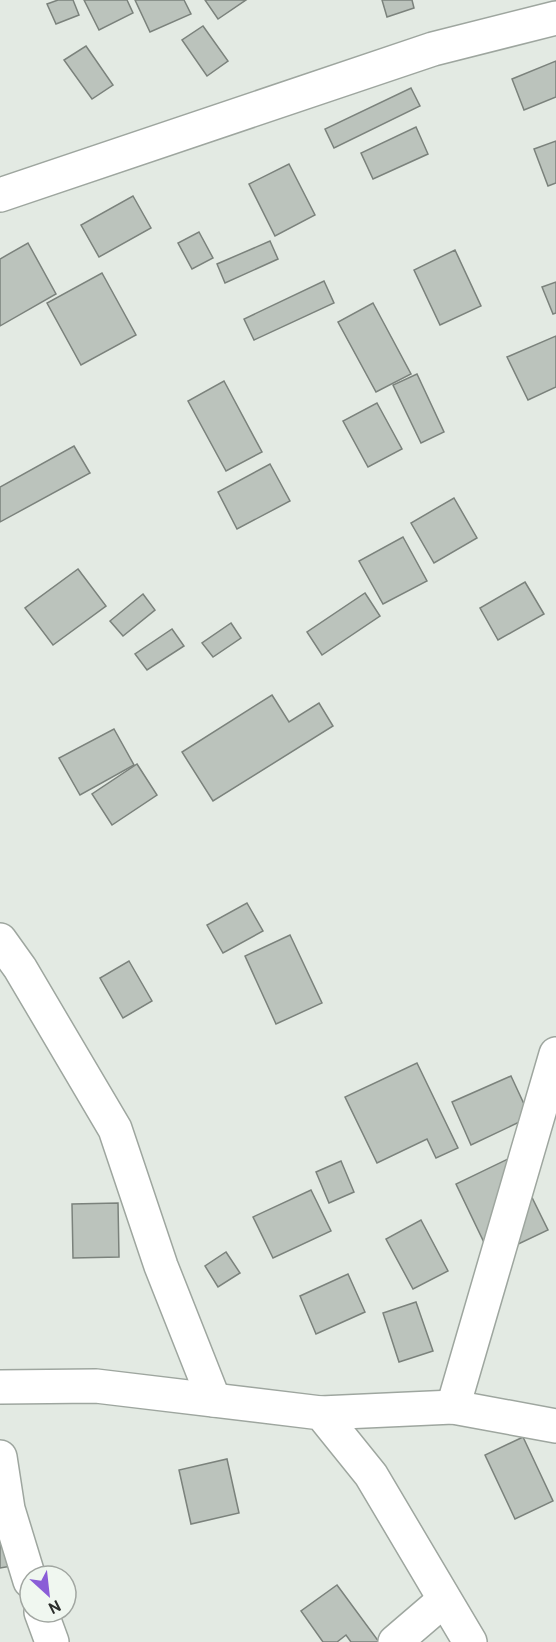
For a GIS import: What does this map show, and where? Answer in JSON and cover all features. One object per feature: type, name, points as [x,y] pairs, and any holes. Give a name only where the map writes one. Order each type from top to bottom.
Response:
[{"type":"street","points":[[0,195],[433,49],[556,18]]},
{"type":"street","points":[[0,940],[20,968],[115,1129],[161,1266],[214,1400]]},
{"type":"street","points":[[453,1407],[556,1054]]},
{"type":"street","points":[[0,1387],[96,1386],[321,1413],[453,1407],[556,1426]]},
{"type":"street","points":[[321,1413],[371,1475],[470,1642]]},
{"type":"street","points":[[0,1457],[8,1509],[25,1564]]},
{"type":"street","points":[[395,1642],[444,1600]]},
{"type":"street","points":[[45,1624],[52,1642]]},
{"type":"building","points":[[58,0],[73,0],[79,15],[56,24],[47,4]]},
{"type":"building","points":[[84,0],[127,0],[133,13],[99,30]]},
{"type":"building","points":[[135,0],[184,0],[191,14],[150,32]]},
{"type":"building","points":[[205,0],[246,0],[218,19]]},
{"type":"building","points":[[382,0],[412,0],[414,8],[387,17]]},
{"type":"building","points":[[203,26],[228,61],[207,76],[182,40]]},
{"type":"building","points":[[86,46],[113,85],[92,99],[64,60]]},
{"type":"building","points":[[556,61],[556,97],[524,110],[512,79]]},
{"type":"building","points":[[411,88],[420,106],[334,148],[325,129]]},
{"type":"building","points":[[416,127],[428,154],[373,179],[361,153]]},
{"type":"building","points":[[556,141],[556,183],[548,186],[534,149]]},
{"type":"building","points":[[289,164],[315,215],[275,236],[249,184]]},
{"type":"building","points":[[133,196],[151,228],[99,257],[81,225]]},
{"type":"building","points":[[199,232],[213,258],[192,269],[178,243]]},
{"type":"building","points":[[270,241],[278,259],[225,283],[217,264]]},
{"type":"building","points":[[28,243],[56,294],[0,326],[0,259]]},
{"type":"building","points":[[455,250],[481,306],[440,325],[414,270]]},
{"type":"building","points":[[102,273],[136,335],[81,365],[47,303]]},
{"type":"building","points":[[324,281],[334,303],[254,340],[244,319]]},
{"type":"building","points":[[556,282],[556,313],[553,314],[542,287]]},
{"type":"building","points":[[373,303],[411,374],[376,392],[338,322]]},
{"type":"building","points":[[556,336],[556,387],[528,400],[507,357]]},
{"type":"building","points":[[417,374],[444,432],[421,443],[393,385]]},
{"type":"building","points":[[224,381],[262,452],[226,471],[188,401]]},
{"type":"building","points":[[377,403],[402,449],[368,467],[343,421]]},
{"type":"building","points":[[74,446],[90,473],[0,522],[0,487]]},
{"type":"building","points":[[270,464],[290,501],[237,529],[218,492]]},
{"type":"building","points":[[454,498],[477,538],[434,563],[411,523]]},
{"type":"building","points":[[403,537],[427,581],[383,604],[359,561]]},
{"type":"building","points":[[78,569],[106,606],[53,645],[25,608]]},
{"type":"building","points":[[525,582],[544,614],[498,640],[480,608]]},
{"type":"building","points":[[365,593],[380,616],[322,655],[307,632]]},
{"type":"building","points":[[143,594],[155,610],[123,636],[110,621]]},
{"type":"building","points":[[231,623],[241,638],[213,657],[202,643]]},
{"type":"building","points":[[172,629],[184,646],[147,670],[135,654]]},
{"type":"building","points":[[272,695],[289,722],[319,703],[333,726],[213,801],[182,752]]},
{"type":"building","points":[[114,729],[134,765],[80,795],[59,758]]},
{"type":"building","points":[[137,764],[157,795],[112,825],[92,794]]},
{"type":"building","points":[[247,903],[263,931],[223,953],[207,925]]},
{"type":"building","points":[[290,935],[322,1003],[276,1024],[245,956]]},
{"type":"building","points":[[129,961],[152,1001],[123,1018],[100,978]]},
{"type":"building","points":[[417,1063],[458,1148],[436,1158],[427,1139],[377,1163],[345,1097]]},
{"type":"building","points":[[511,1076],[530,1117],[471,1145],[452,1102]]},
{"type":"building","points":[[512,1157],[548,1230],[491,1257],[456,1184]]},
{"type":"building","points":[[341,1161],[354,1192],[329,1203],[316,1172]]},
{"type":"building","points":[[311,1190],[331,1231],[273,1258],[253,1217]]},
{"type":"building","points":[[118,1203],[119,1257],[73,1258],[72,1204]]},
{"type":"building","points":[[421,1220],[448,1271],[413,1289],[386,1239]]},
{"type":"building","points":[[226,1252],[240,1273],[218,1287],[205,1266]]},
{"type":"building","points":[[348,1274],[365,1312],[316,1334],[300,1296]]},
{"type":"building","points":[[416,1302],[433,1351],[399,1362],[383,1313]]},
{"type":"building","points":[[523,1437],[553,1501],[515,1519],[485,1455]]},
{"type":"building","points":[[227,1459],[239,1513],[191,1524],[179,1470]]},
{"type":"building","points":[[0,1505],[12,1566],[0,1568]]},
{"type":"building","points":[[337,1585],[379,1642],[351,1642],[346,1635],[337,1642],[323,1642],[301,1611]]}]
